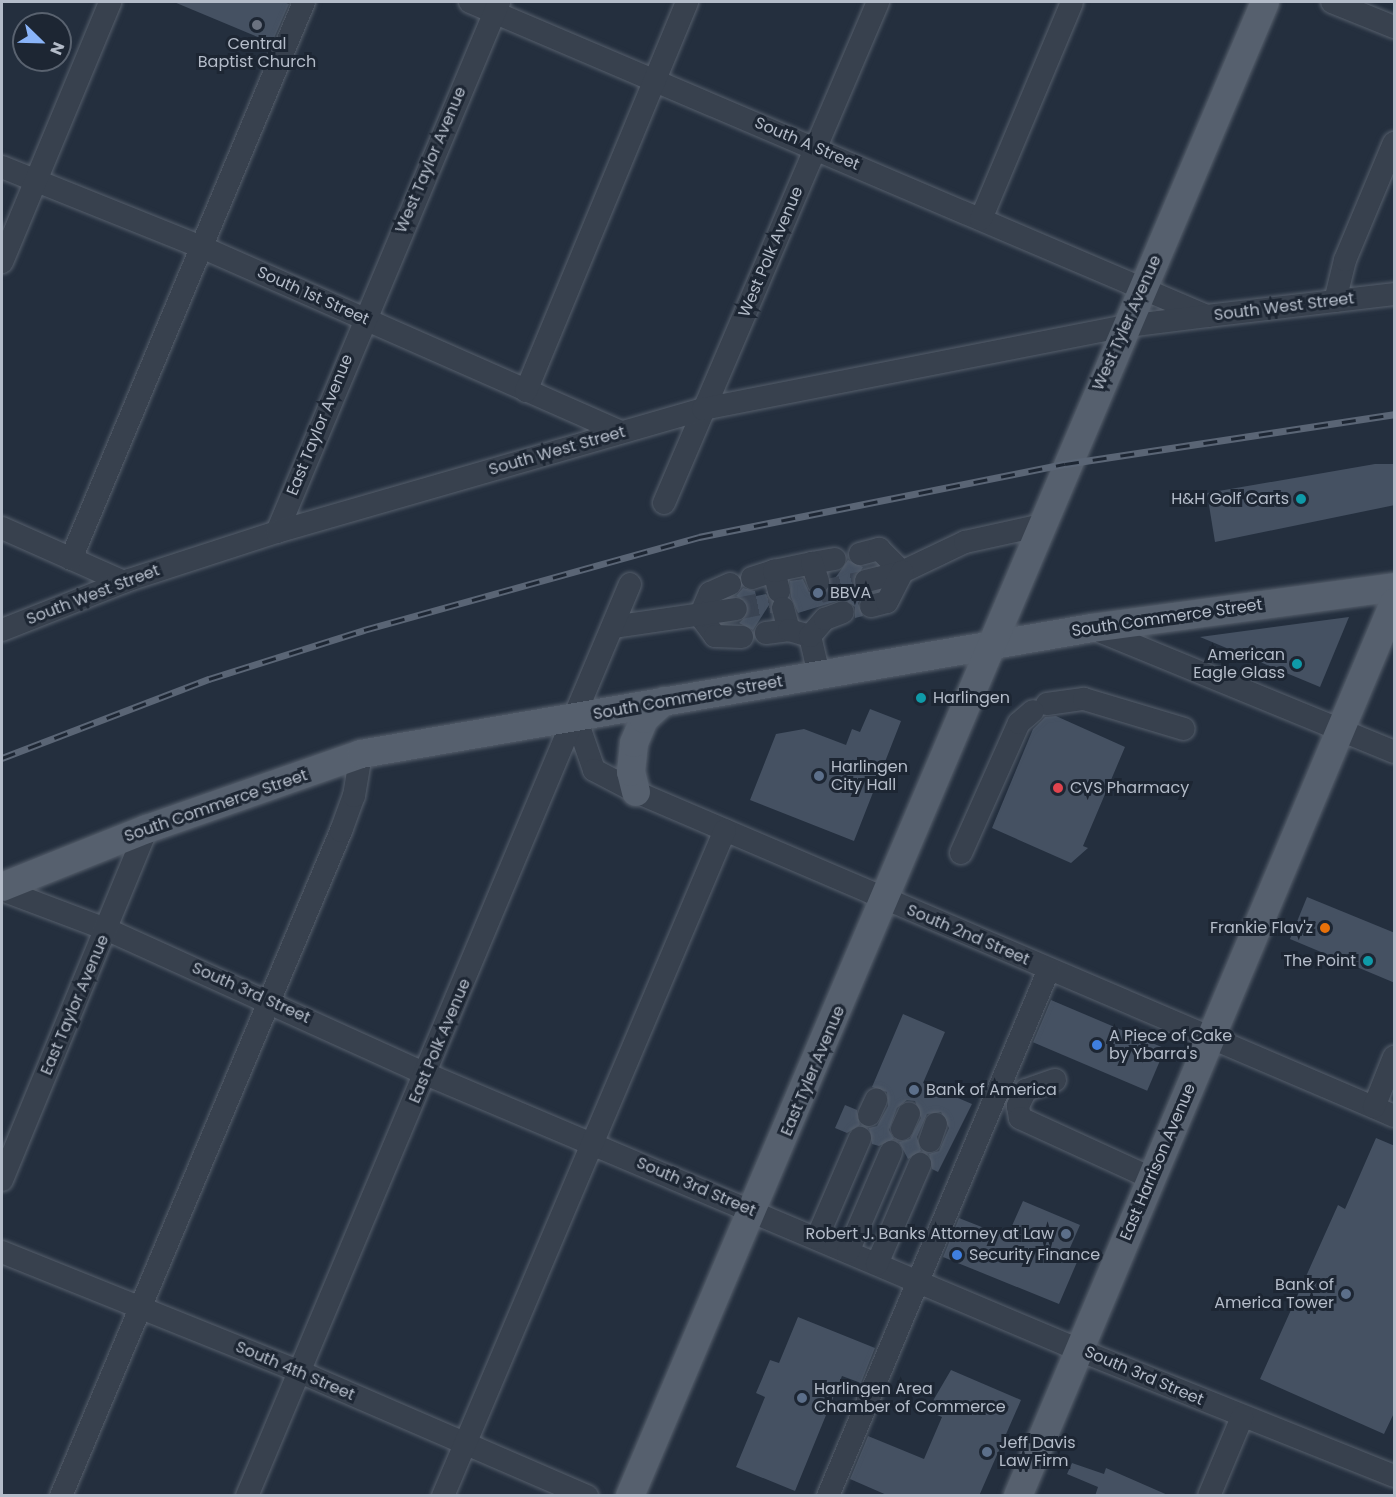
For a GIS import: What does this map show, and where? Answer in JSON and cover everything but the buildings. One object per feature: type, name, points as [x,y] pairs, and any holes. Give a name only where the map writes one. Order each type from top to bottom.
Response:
[{"type":"main road","name":"West Tyler Avenue","points":[[992,646],[1265,2]]},
{"type":"main road","name":"South Commerce Street","points":[[2,888],[147,829],[361,754],[1092,628],[1395,587]]},
{"type":"main road","name":"East Harrison Avenue","points":[[1018,1496],[1395,603]]},
{"type":"main road","name":"East Tyler Avenue","points":[[630,1496],[754,1212],[992,646]]},
{"type":"main road","points":[[636,792],[630,772],[634,743],[644,719],[664,701]]},
{"type":"street","points":[[2,262],[110,2]]},
{"type":"street","points":[[71,559],[204,248],[304,2]]},
{"type":"street","name":"South A Street","points":[[470,2],[497,7],[654,80],[1144,287]]},
{"type":"street","points":[[526,391],[687,2]]},
{"type":"street","name":"West Polk Avenue","points":[[664,503],[878,2]]},
{"type":"street","points":[[981,219],[1072,2]]},
{"type":"street","points":[[1332,2],[1395,27]]},
{"type":"street","name":"West Taylor Avenue","points":[[364,318],[497,7]]},
{"type":"street","points":[[1335,301],[1345,260],[1395,143]]},
{"type":"street","name":"South 1st Street","points":[[2,167],[204,248],[621,432]]},
{"type":"street","name":"South West Street","points":[[1144,287],[1207,316]]},
{"type":"street","name":"South West Street","points":[[2,630],[124,582],[277,532],[703,409],[1127,326],[1395,294]]},
{"type":"street","name":"East Taylor Avenue","points":[[277,532],[364,318]]},
{"type":"street","points":[[866,581],[902,572],[965,542],[1042,525]]},
{"type":"street","points":[[2,528],[124,582]]},
{"type":"street","points":[[860,554],[879,549],[902,572]]},
{"type":"street","points":[[819,675],[817,606],[835,559]]},
{"type":"street","points":[[871,606],[887,602],[902,572]]},
{"type":"street","points":[[700,616],[710,593],[741,581],[779,590],[817,606]]},
{"type":"street","name":"East Polk Avenue","points":[[246,1496],[576,718],[630,584]]},
{"type":"street","points":[[779,590],[817,606]]},
{"type":"street","points":[[766,633],[817,606]]},
{"type":"street","points":[[612,627],[736,609]]},
{"type":"street","points":[[700,616],[715,636],[742,637]]},
{"type":"street","points":[[1092,628],[1395,752]]},
{"type":"street","points":[[961,853],[1019,723],[1040,708],[1084,699],[1185,729]]},
{"type":"street","name":"South 2nd Street","points":[[576,718],[594,770],[636,792],[1395,1116]]},
{"type":"street","points":[[61,1496],[267,998],[354,796],[361,754]]},
{"type":"street","name":"East Taylor Avenue","points":[[2,1180],[147,829]]},
{"type":"street","points":[[444,1496],[725,830]]},
{"type":"street","name":"South 3rd Street","points":[[2,888],[106,929],[267,998],[426,1074],[1079,1350],[1242,1417],[1395,1476]]},
{"type":"street","points":[[828,1496],[1049,969]]},
{"type":"street","points":[[1374,1107],[1395,1057]]},
{"type":"street","points":[[1055,1080],[1026,1090],[1018,1106],[1020,1118],[1151,1178]]},
{"type":"street","points":[[817,1238],[860,1138]]},
{"type":"street","points":[[848,1252],[891,1152]]},
{"type":"street","points":[[877,1264],[920,1164]]},
{"type":"street","name":"South 4th Street","points":[[2,1252],[300,1372],[587,1496]]},
{"type":"street","points":[[1209,1496],[1242,1417]]},
{"type":"tunnel","points":[[820,592],[866,581]]},
{"type":"tunnel","points":[[736,609],[781,600]]},
{"type":"railway","points":[[2,758],[209,679],[364,630],[699,537],[1065,464],[1394,414]]},
{"type":"place","name":"Central Baptist Church","points":[[257,25]]},
{"type":"place","name":"H&H Golf Carts","points":[[1301,499]]},
{"type":"place","name":"BBVA","points":[[818,593]]},
{"type":"place","name":"American Eagle Glass","points":[[1297,664]]},
{"type":"place","name":"Harlingen","points":[[921,698]]},
{"type":"place","name":"Harlingen City Hall","points":[[819,776]]},
{"type":"place","name":"CVS Pharmacy","points":[[1058,788]]},
{"type":"place","name":"Frankie Flav'z","points":[[1325,928]]},
{"type":"place","name":"The Point","points":[[1368,961]]},
{"type":"place","name":"A Piece of Cake by Ybarra's","points":[[1097,1045]]},
{"type":"place","name":"Bank of America","points":[[914,1090]]},
{"type":"place","name":"Robert J. Banks Attorney at Law","points":[[1066,1234]]},
{"type":"place","name":"Security Finance","points":[[957,1255]]},
{"type":"place","name":"Bank of America Tower","points":[[1346,1294]]},
{"type":"place","name":"Harlingen Area Chamber of Commerce","points":[[802,1398]]},
{"type":"place","name":"Jeff Davis Law Firm","points":[[987,1452]]}]
